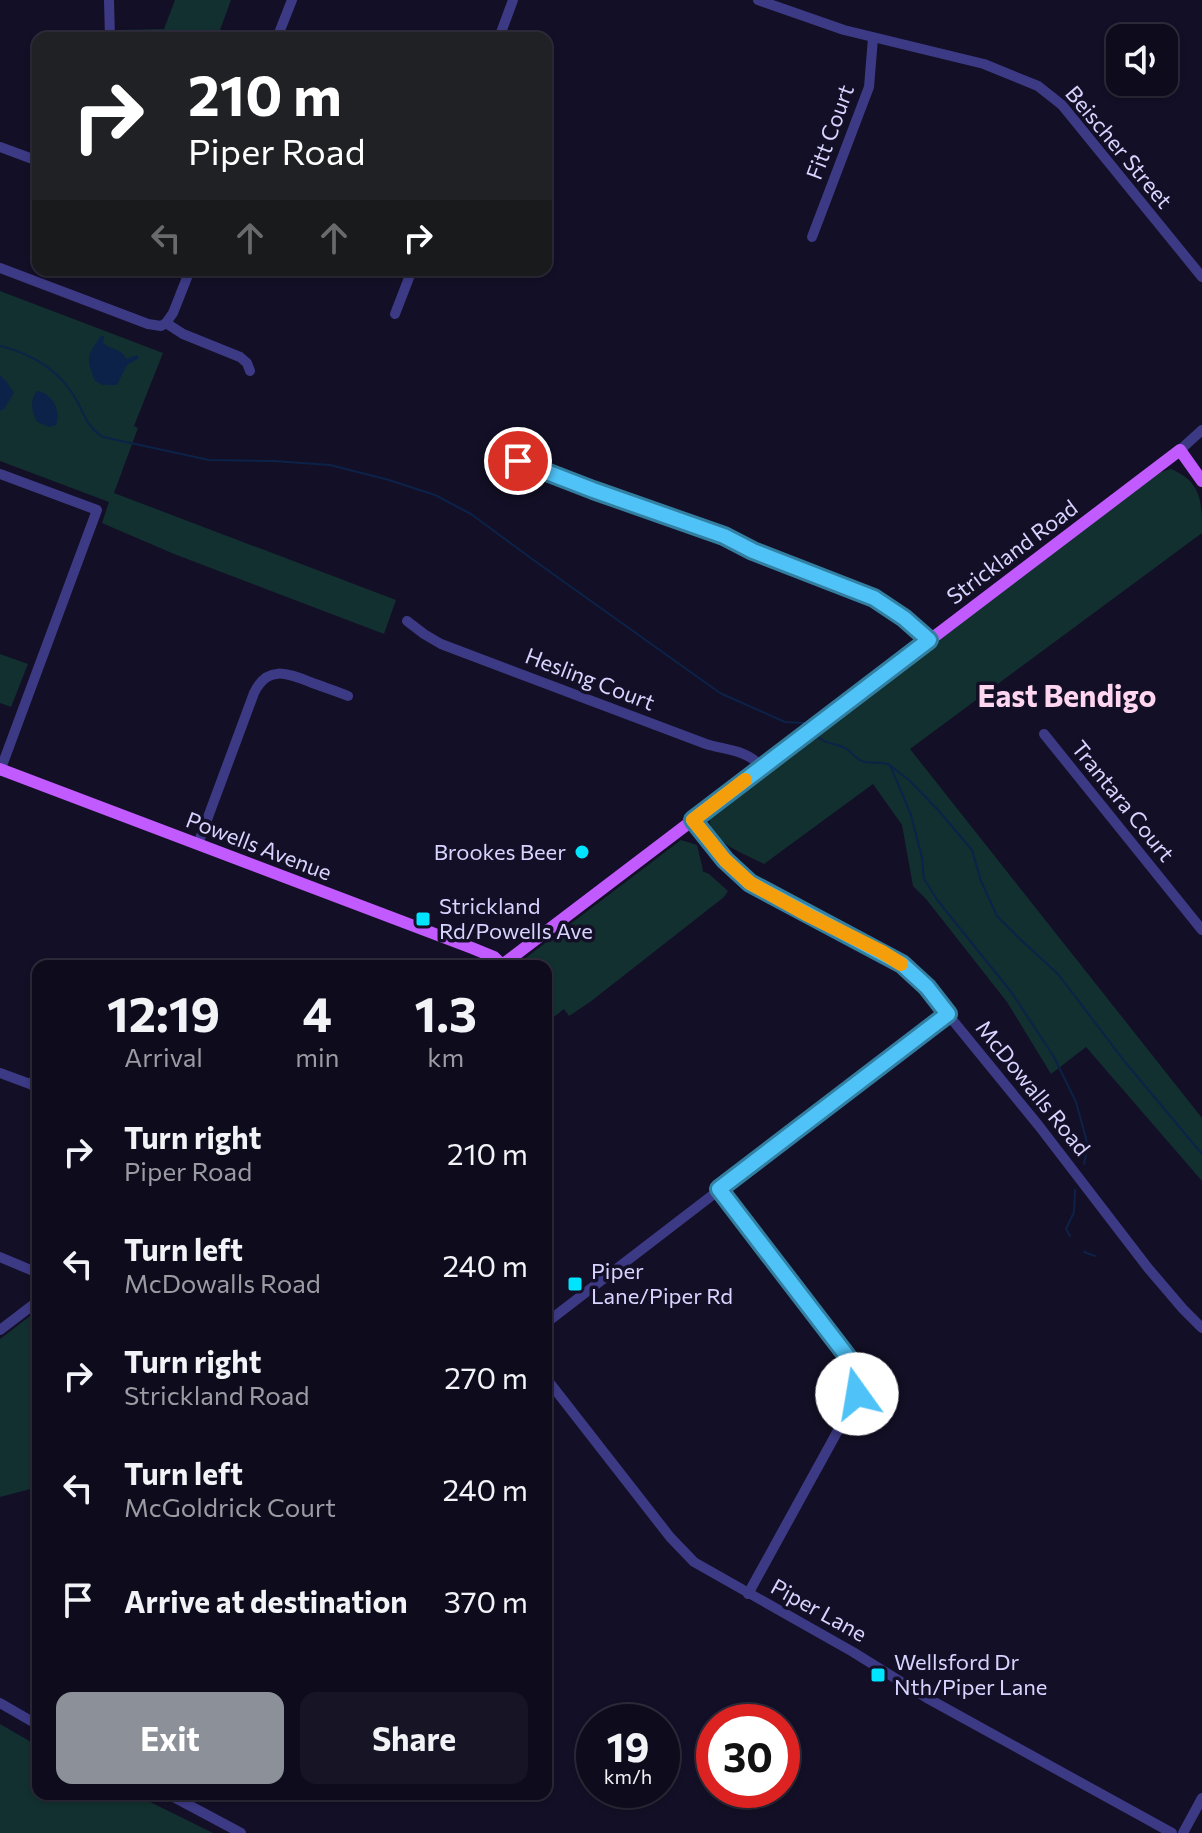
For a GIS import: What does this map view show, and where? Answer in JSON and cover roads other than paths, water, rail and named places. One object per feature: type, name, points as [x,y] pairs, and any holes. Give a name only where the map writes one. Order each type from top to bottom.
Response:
[{"type":"main road","points":[[1180,450],[1202,481]]},
{"type":"main road","name":"Strickland Road","points":[[509,960],[1180,450]]},
{"type":"main road","name":"Powells Avenue","points":[[0,770],[497,960]]},
{"type":"street","points":[[109,0],[110,32]]},
{"type":"street","points":[[279,32],[292,0]]},
{"type":"street","points":[[501,32],[513,0]]},
{"type":"street","name":"Beischer Street","points":[[758,0],[873,38],[984,64],[1038,86],[1062,105],[1202,277]]},
{"type":"street","name":"Fitt Court","points":[[812,237],[869,87],[873,38]]},
{"type":"street","points":[[0,147],[32,159]]},
{"type":"street","points":[[0,268],[151,325],[161,326],[173,313],[188,276]]},
{"type":"street","points":[[395,314],[410,276]]},
{"type":"street","points":[[166,323],[183,334],[240,357],[250,371]]},
{"type":"street","name":"Strickland Road","points":[[1180,450],[1202,430]]},
{"type":"street","points":[[518,461],[724,536],[753,551],[874,598],[929,640]]},
{"type":"street","points":[[0,474],[97,510],[0,770]]},
{"type":"street","name":"Hesling Court","points":[[407,621],[441,644],[706,744],[743,753],[761,767]]},
{"type":"street","points":[[198,844],[254,693],[264,678],[287,674],[348,696]]},
{"type":"street","name":"Trantara Court","points":[[1044,734],[1202,930]]},
{"type":"street","name":"McDowalls Road","points":[[693,820],[725,860],[750,883],[902,964],[927,987],[1157,1279],[1202,1328]]},
{"type":"street","points":[[552,1318],[948,1014]]},
{"type":"street","points":[[0,1073],[32,1085]]},
{"type":"street","points":[[719,1189],[852,1361],[859,1376],[852,1405],[748,1594]]},
{"type":"street","points":[[0,1257],[32,1270]]},
{"type":"street","points":[[0,1330],[32,1306]]},
{"type":"street","name":"Piper Lane","points":[[552,1386],[677,1546],[703,1568],[853,1652],[927,1698],[1172,1833]]},
{"type":"street","points":[[0,1703],[32,1719]]},
{"type":"street","points":[[1183,1833],[1202,1798]]},
{"type":"street","points":[[179,1800],[241,1833]]},
{"type":"water","points":[[101,336],[104,336],[103,343],[126,359],[137,355],[139,358],[127,365],[117,385],[103,385],[95,381],[92,373],[89,357]]},
{"type":"water","points":[[0,375],[14,393],[0,411]]},
{"type":"water","points":[[37,391],[47,395],[54,404],[56,425],[50,427],[37,422],[32,406]]},
{"type":"waterway","points":[[0,346],[24,354],[54,372],[70,390],[90,425],[103,437],[209,460],[330,465],[435,495],[471,514],[720,693],[785,722],[805,723]]},
{"type":"waterway","points":[[816,735],[845,748],[862,761],[890,765],[911,815],[924,879],[1012,993],[1054,1057],[1076,1102],[1088,1146],[1084,1164]]},
{"type":"waterway","points":[[891,766],[938,810],[972,850],[981,881],[997,916],[1058,974],[1125,1062],[1202,1154]]},
{"type":"waterway","points":[[1070,1236],[1066,1229],[1074,1212],[1075,1190]]},
{"type":"waterway","points":[[1084,1252],[1095,1256]]},
{"type":"place","name":"Brookes Beer","points":[[582,852]]},
{"type":"place","name":"Strickland Rd/Powells Ave","points":[[423,919]]},
{"type":"place","name":"Piper Lane/Piper Rd","points":[[575,1284]]},
{"type":"place","name":"Wellsford Dr Nth/Piper Lane","points":[[878,1675]]},
{"type":"district","name":"East Bendigo","points":[[1067,697]]}]
